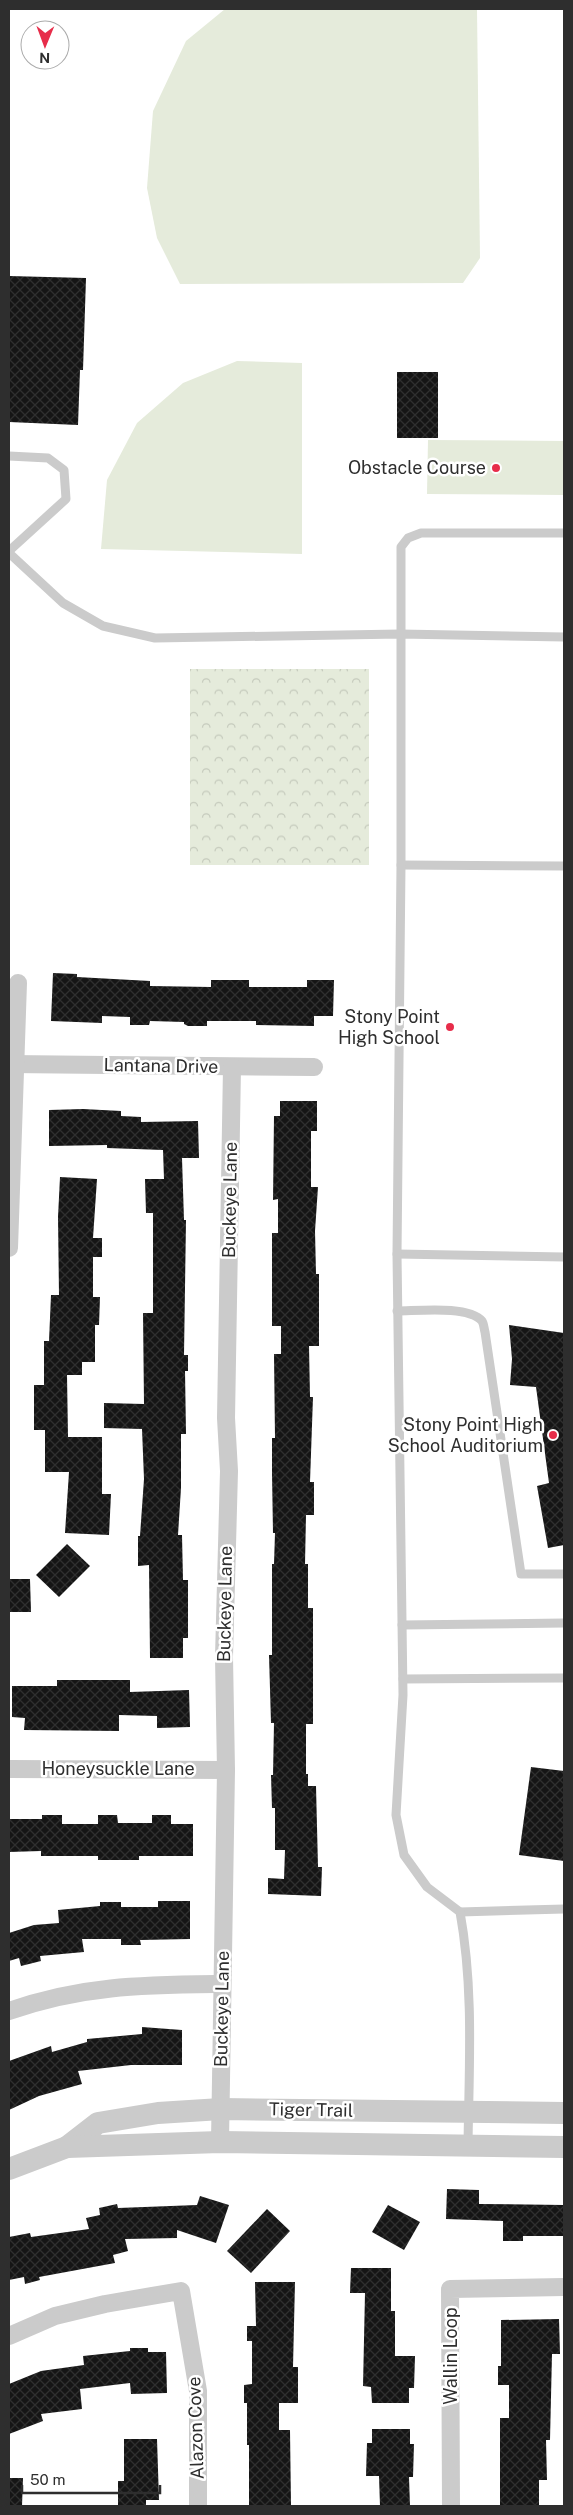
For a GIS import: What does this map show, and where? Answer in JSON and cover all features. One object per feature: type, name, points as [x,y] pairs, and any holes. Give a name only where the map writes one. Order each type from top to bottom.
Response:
[{"type":"street","points":[[9,1248],[12,1064],[18,984]]},
{"type":"street","name":"Lantana Drive","points":[[12,1064],[232,1067],[314,1066]]},
{"type":"street","name":"Buckeye Lane","points":[[220,2142],[226,1770],[224,1657],[229,1471],[226,1418],[232,1067]]},
{"type":"street","name":"Honeysuckle Lane","points":[[9,1769],[226,1770]]},
{"type":"street","points":[[9,2012],[56,1997],[103,1987],[222,1984]]},
{"type":"street","name":"Tiger Trail","points":[[67,2148],[98,2123],[158,2113],[222,2109],[564,2114]]},
{"type":"street","name":"Tiger Trail","points":[[9,2169],[67,2148],[220,2142],[564,2147]]},
{"type":"street","name":"Wallin Loop","points":[[451,2506],[450,2289],[564,2287]]},
{"type":"street","name":"Alazon Cove","points":[[9,2336],[55,2316],[105,2304],[181,2292],[198,2391],[198,2506]]},
{"type":"lane","points":[[9,456],[48,458],[64,470],[66,499],[9,552],[63,603],[103,626],[155,638],[400,634],[564,636]]},
{"type":"lane","points":[[564,533],[421,533],[408,538],[401,547],[401,865],[397,1254],[403,1679],[396,1815],[404,1855],[427,1887],[460,1912],[564,1909]]},
{"type":"lane","points":[[401,865],[564,866]]},
{"type":"lane","points":[[397,1254],[564,1257]]},
{"type":"lane","points":[[398,1311],[458,1311],[472,1315],[482,1322],[486,1332],[521,1574],[564,1574]]},
{"type":"lane","points":[[402,1625],[564,1623]]},
{"type":"lane","points":[[403,1679],[564,1678]]},
{"type":"lane","points":[[460,1912],[468,1955],[468,2147]]},
{"type":"green space","points":[[225,9],[477,9],[480,258],[463,283],[180,284],[157,238],[147,188],[153,111],[186,41]]},
{"type":"green space","points":[[237,361],[302,363],[302,554],[101,549],[107,480],[137,423],[183,383]]},
{"type":"green space","name":"Obstacle Course","points":[[428,440],[564,441],[564,495],[427,494]]},
{"type":"green space","points":[[190,669],[369,669],[369,865],[190,865]]},
{"type":"building","points":[[9,276],[86,278],[83,370],[80,370],[78,425],[9,422]]},
{"type":"building","points":[[397,372],[438,372],[438,438],[397,438]]},
{"type":"building","points":[[53,973],[77,974],[77,977],[150,981],[150,986],[211,987],[211,980],[249,980],[249,987],[307,987],[307,980],[334,980],[333,1016],[314,1016],[314,1026],[256,1025],[256,1021],[207,1021],[207,1026],[188,1026],[184,1022],[150,1021],[149,1025],[130,1025],[130,1017],[102,1016],[102,1023],[51,1021]]},
{"type":"building","points":[[280,1101],[317,1101],[317,1131],[311,1131],[311,1187],[318,1187],[315,1231],[316,1274],[319,1274],[319,1346],[309,1346],[310,1397],[313,1397],[310,1482],[314,1482],[314,1515],[306,1515],[305,1564],[308,1564],[308,1608],[313,1608],[313,1724],[306,1724],[306,1774],[308,1774],[308,1786],[316,1786],[318,1867],[322,1867],[321,1896],[268,1894],[268,1878],[284,1879],[285,1850],[275,1850],[275,1808],[272,1808],[271,1775],[273,1775],[274,1723],[271,1723],[269,1655],[272,1655],[272,1564],[274,1564],[275,1533],[273,1533],[272,1473],[272,1438],[275,1438],[274,1354],[281,1354],[281,1326],[272,1326],[272,1233],[278,1233],[278,1199],[273,1200],[274,1116],[280,1116]]},
{"type":"building","points":[[49,1110],[121,1111],[121,1116],[141,1117],[141,1122],[198,1121],[199,1158],[182,1158],[184,1220],[186,1220],[184,1355],[188,1355],[188,1371],[185,1371],[186,1434],[181,1434],[181,1488],[178,1535],[182,1535],[183,1580],[188,1580],[188,1638],[183,1638],[183,1658],[150,1658],[149,1565],[138,1566],[138,1536],[140,1536],[144,1479],[142,1429],[104,1428],[104,1403],[144,1404],[143,1313],[153,1313],[153,1213],[146,1213],[145,1179],[164,1179],[163,1150],[107,1148],[107,1145],[49,1146]]},
{"type":"building","points":[[60,1177],[97,1179],[93,1238],[102,1238],[102,1257],[93,1257],[93,1297],[100,1297],[99,1325],[95,1325],[95,1362],[82,1362],[82,1375],[67,1375],[68,1437],[102,1437],[102,1494],[111,1494],[109,1535],[65,1533],[69,1472],[45,1472],[45,1430],[34,1430],[34,1385],[44,1385],[44,1341],[49,1341],[51,1295],[59,1295],[58,1217]]},
{"type":"building","name":"Stony Point High School Auditorium","points":[[509,1325],[564,1333],[564,1545],[548,1548],[537,1486],[549,1483],[536,1387],[510,1385],[512,1359]]},
{"type":"building","points":[[67,1544],[90,1566],[59,1597],[36,1575]]},
{"type":"building","points":[[9,1579],[30,1579],[31,1612],[9,1612]]},
{"type":"building","points":[[57,1680],[130,1680],[130,1692],[189,1690],[190,1727],[157,1728],[157,1716],[119,1715],[119,1731],[24,1730],[25,1718],[12,1717],[12,1686],[57,1686]]},
{"type":"building","points":[[531,1767],[564,1771],[564,1861],[519,1855]]},
{"type":"building","points":[[42,1815],[62,1815],[62,1824],[98,1824],[98,1815],[117,1815],[118,1823],[152,1823],[152,1815],[171,1815],[171,1824],[193,1824],[193,1856],[139,1856],[139,1860],[98,1860],[98,1856],[41,1856],[41,1851],[9,1852],[9,1819],[42,1819]]},
{"type":"building","points":[[158,1901],[190,1901],[190,1939],[140,1940],[141,1945],[121,1945],[121,1939],[82,1939],[84,1952],[40,1956],[41,1961],[21,1966],[19,1958],[9,1961],[9,1933],[34,1925],[59,1923],[58,1910],[100,1906],[100,1902],[121,1902],[121,1907],[158,1907]]},
{"type":"building","points":[[142,2027],[182,2030],[182,2065],[131,2065],[78,2071],[82,2084],[39,2096],[9,2110],[9,2061],[51,2046],[52,2052],[87,2042],[87,2039],[142,2034]]},
{"type":"building","points":[[447,2189],[479,2190],[479,2204],[564,2205],[564,2236],[523,2236],[523,2241],[503,2241],[503,2221],[446,2219]]},
{"type":"building","points":[[200,2196],[229,2205],[216,2243],[177,2230],[177,2238],[125,2239],[128,2251],[113,2255],[115,2263],[39,2277],[40,2280],[25,2284],[24,2277],[9,2280],[9,2237],[30,2233],[31,2237],[89,2229],[86,2218],[100,2215],[99,2208],[117,2204],[118,2208],[197,2205]]},
{"type":"building","points":[[388,2205],[420,2222],[404,2250],[372,2232]]},
{"type":"building","points":[[267,2209],[290,2231],[251,2273],[227,2251]]},
{"type":"building","points":[[351,2268],[391,2268],[391,2311],[395,2311],[395,2356],[415,2356],[414,2388],[409,2388],[409,2403],[372,2403],[371,2387],[363,2386],[365,2293],[350,2293]]},
{"type":"building","points":[[255,2282],[295,2282],[293,2367],[298,2367],[298,2403],[279,2403],[279,2430],[290,2430],[291,2506],[249,2506],[249,2445],[247,2445],[247,2403],[244,2403],[244,2385],[252,2384],[252,2341],[247,2341],[247,2326],[256,2326]]},
{"type":"building","points":[[559,2319],[560,2354],[552,2354],[550,2440],[546,2440],[547,2480],[539,2480],[539,2506],[500,2506],[500,2418],[509,2418],[509,2385],[498,2385],[498,2366],[501,2366],[501,2320]]},
{"type":"building","points":[[130,2348],[148,2348],[148,2352],[166,2352],[167,2393],[131,2394],[130,2383],[80,2389],[82,2409],[41,2414],[43,2421],[9,2434],[9,2384],[41,2371],[84,2365],[83,2356],[130,2351]]},
{"type":"building","points":[[372,2429],[410,2429],[410,2444],[414,2444],[413,2477],[409,2477],[410,2506],[380,2506],[379,2476],[366,2476],[367,2443],[372,2443]]},
{"type":"building","points":[[124,2439],[157,2439],[159,2500],[146,2500],[146,2506],[118,2506],[118,2481],[124,2481]]},
{"type":"building","points":[[9,2478],[23,2478],[22,2506],[9,2506]]},
{"type":"place","name":"Obstacle Course","points":[[496,468]]},
{"type":"place","name":"Stony Point High School","points":[[450,1027]]},
{"type":"place","name":"Stony Point High School Auditorium","points":[[553,1435]]}]
